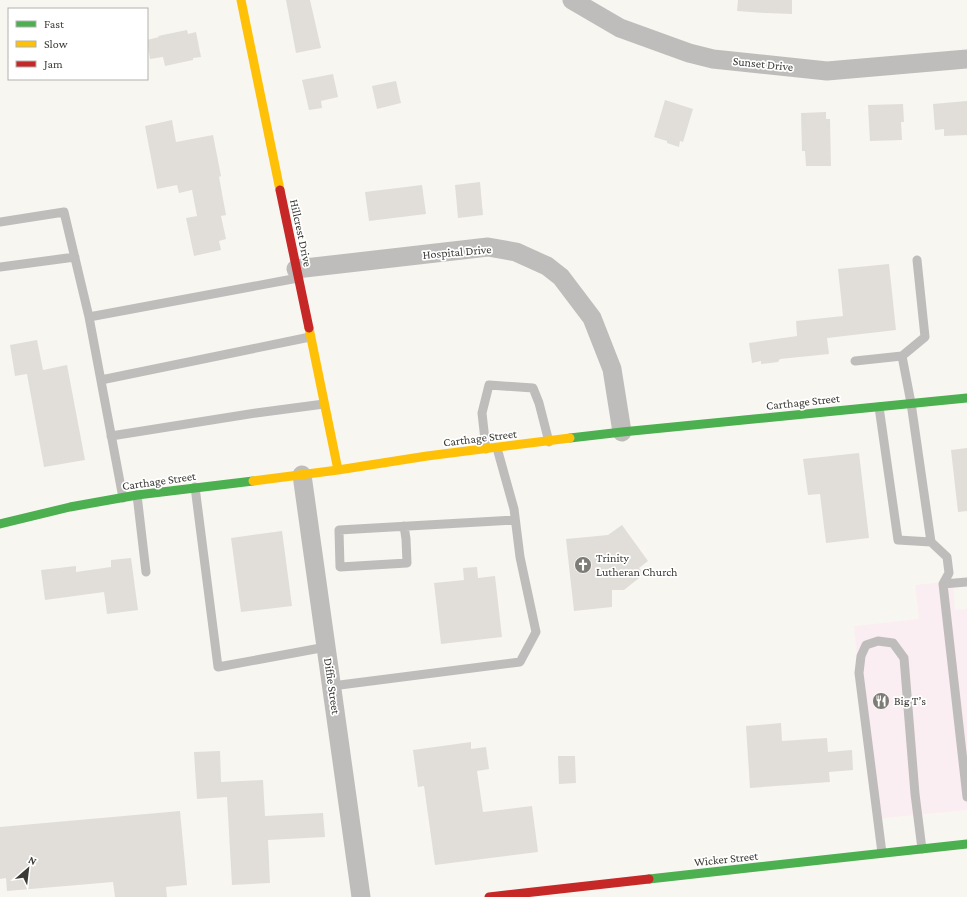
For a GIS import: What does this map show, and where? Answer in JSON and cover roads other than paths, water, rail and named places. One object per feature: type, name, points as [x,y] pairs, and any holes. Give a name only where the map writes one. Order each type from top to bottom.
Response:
[{"type":"main road","name":"Hillcrest Drive","points":[[241,0],[338,470]]},
{"type":"main road","name":"Carthage Street","points":[[0,524],[70,507],[137,495],[302,475],[427,456],[622,432],[967,398]]},
{"type":"main road","name":"Wicker Street","points":[[489,897],[534,895],[967,844]]},
{"type":"street","name":"Sunset Drive","points":[[572,0],[620,28],[689,53],[713,59],[827,71],[967,59]]},
{"type":"street","name":"Hospital Drive","points":[[297,274],[488,247],[516,252],[532,258],[561,277],[592,318],[612,369],[622,432]]},
{"type":"street","name":"Diffie Street","points":[[302,475],[361,897]]},
{"type":"lane","points":[[0,222],[64,212],[89,316],[123,498]]},
{"type":"lane","points":[[0,267],[75,257]]},
{"type":"lane","points":[[855,361],[902,356],[925,337],[917,260]]},
{"type":"lane","points":[[89,316],[297,274]]},
{"type":"lane","points":[[101,380],[310,337]]},
{"type":"lane","points":[[902,356],[911,403],[930,542]]},
{"type":"lane","points":[[486,449],[482,412],[489,385],[533,388],[539,403],[549,442]]},
{"type":"lane","points":[[111,436],[256,413],[324,404]]},
{"type":"lane","points":[[879,407],[898,540],[930,542],[947,557],[949,573],[943,584],[967,797]]},
{"type":"lane","points":[[332,686],[520,662],[536,632],[520,557],[514,509],[496,448]]},
{"type":"lane","points":[[195,488],[218,667],[326,647]]},
{"type":"lane","points":[[137,495],[146,572]]},
{"type":"lane","points":[[404,526],[407,563],[340,567],[339,530],[404,526],[515,520]]},
{"type":"lane","points":[[943,584],[967,582]]},
{"type":"lane","points":[[882,853],[859,674],[861,656],[866,645],[878,641],[893,643],[904,658],[922,849]]},
{"type":"place","name":"Trinity Lutheran Church","points":[[583,565]]},
{"type":"place","name":"Big T’s","points":[[881,701]]}]
